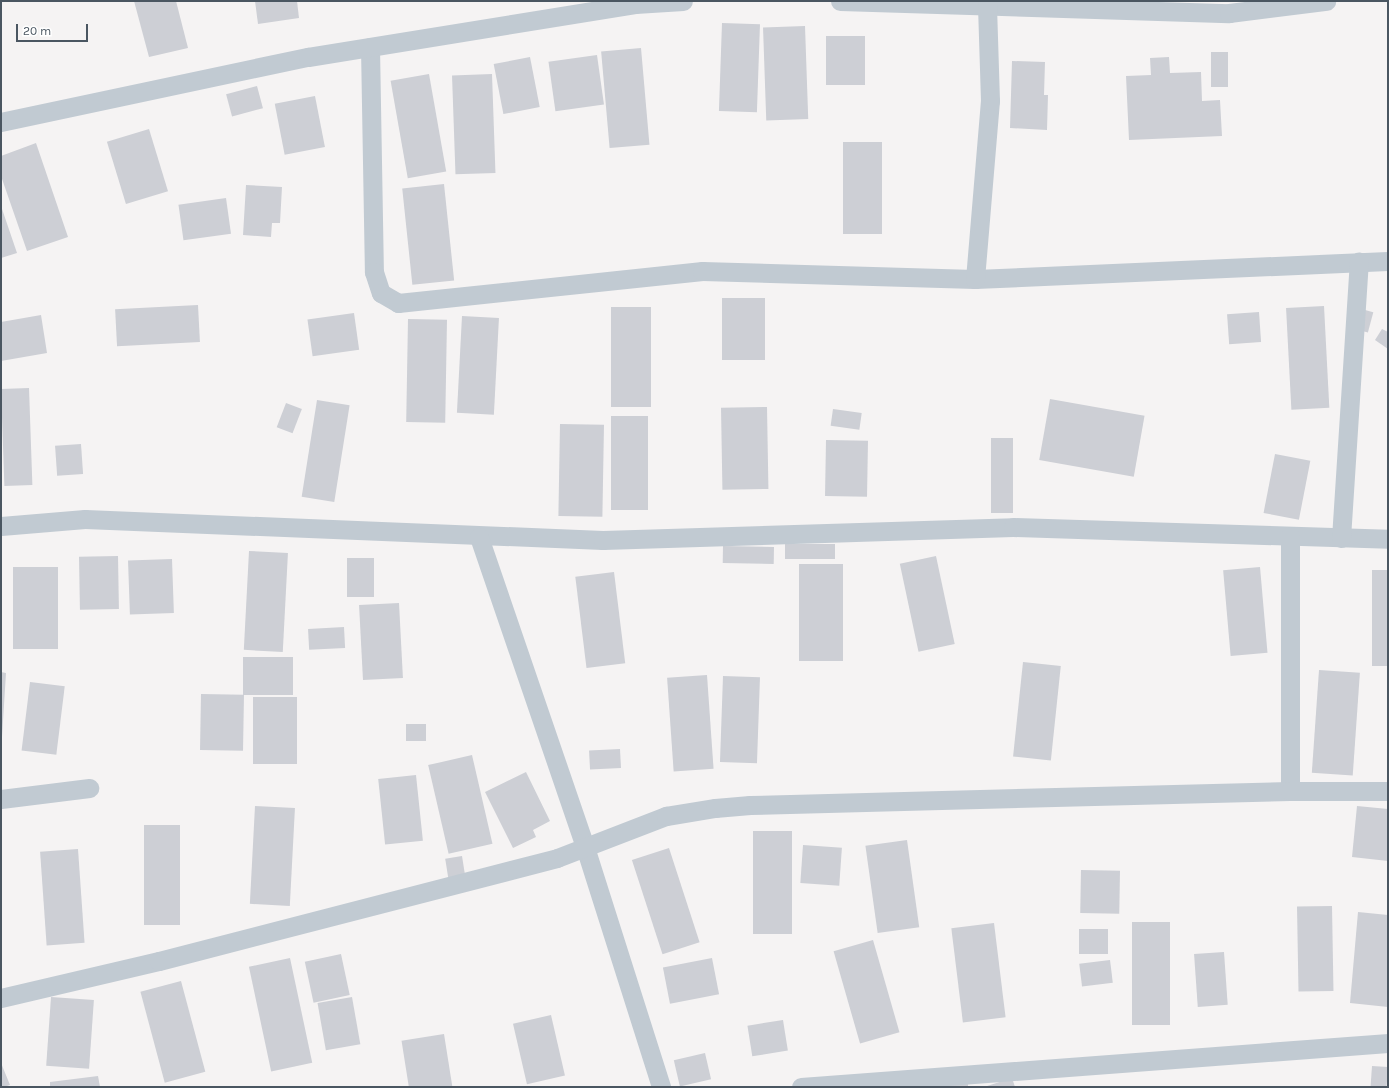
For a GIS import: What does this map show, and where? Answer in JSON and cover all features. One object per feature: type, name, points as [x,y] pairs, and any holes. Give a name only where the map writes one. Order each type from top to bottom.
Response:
[{"type":"street","points":[[1,122],[308,57],[635,4],[683,1]]},
{"type":"street","points":[[840,1],[1229,13],[1326,1]]},
{"type":"street","points":[[975,279],[990,101],[988,5]]},
{"type":"street","points":[[370,47],[374,272],[381,293],[398,303],[702,271],[975,279],[1388,261]]},
{"type":"street","points":[[1341,538],[1359,262]]},
{"type":"street","points":[[1,526],[85,519],[479,537],[603,540],[1012,527],[1388,539]]},
{"type":"street","points":[[1290,536],[1290,790]]},
{"type":"street","points":[[479,537],[584,846],[661,1087]]},
{"type":"street","points":[[1,799],[89,788]]},
{"type":"street","points":[[1,998],[159,961],[534,864],[666,816],[750,804],[1290,790],[1388,791]]},
{"type":"street","points":[[801,1087],[1388,1042]]},
{"type":"building","points":[[134,1],[176,1],[188,48],[149,57]]},
{"type":"building","points":[[255,1],[297,1],[299,18],[258,24]]},
{"type":"building","points":[[722,23],[760,24],[757,112],[719,111]]},
{"type":"building","points":[[805,26],[808,119],[766,120],[763,27]]},
{"type":"building","points":[[826,36],[865,36],[865,85],[826,85]]},
{"type":"building","points":[[641,48],[649,145],[610,148],[601,51]]},
{"type":"building","points":[[1211,52],[1228,52],[1228,87],[1211,87]]},
{"type":"building","points":[[597,55],[604,105],[555,111],[548,62]]},
{"type":"building","points":[[530,57],[540,107],[503,114],[494,64]]},
{"type":"building","points":[[1169,57],[1170,73],[1201,72],[1202,101],[1220,100],[1222,136],[1129,140],[1126,76],[1151,75],[1150,58]]},
{"type":"building","points":[[1012,61],[1045,62],[1044,95],[1048,95],[1047,130],[1010,128]]},
{"type":"building","points":[[429,74],[446,171],[408,178],[391,81]]},
{"type":"building","points":[[492,74],[495,173],[455,174],[452,75]]},
{"type":"building","points":[[257,86],[263,108],[232,116],[226,94]]},
{"type":"building","points":[[315,96],[325,147],[285,155],[275,104]]},
{"type":"building","points":[[149,129],[168,191],[126,204],[107,142]]},
{"type":"building","points":[[843,142],[882,142],[882,234],[843,234]]},
{"type":"building","points":[[36,143],[68,237],[27,251],[1,176],[1,156]]},
{"type":"building","points":[[444,184],[454,280],[412,285],[402,188]]},
{"type":"building","points":[[246,185],[282,187],[280,223],[272,223],[271,237],[243,235]]},
{"type":"building","points":[[226,198],[231,234],[183,240],[178,205]]},
{"type":"building","points":[[1,206],[17,253],[1,258]]},
{"type":"building","points":[[722,298],[765,298],[765,360],[722,360]]},
{"type":"building","points":[[198,305],[200,342],[117,346],[115,309]]},
{"type":"building","points":[[1324,306],[1329,408],[1291,410],[1286,308]]},
{"type":"building","points":[[611,307],[651,307],[651,407],[611,407]]},
{"type":"building","points":[[1354,307],[1373,312],[1368,332],[1349,327]]},
{"type":"building","points":[[1259,312],[1261,342],[1229,344],[1227,314]]},
{"type":"building","points":[[354,313],[359,350],[313,356],[307,320]]},
{"type":"building","points":[[41,315],[47,353],[1,361],[1,322]]},
{"type":"building","points":[[462,316],[499,318],[494,415],[457,413]]},
{"type":"building","points":[[408,319],[447,320],[445,423],[406,422]]},
{"type":"building","points":[[1382,329],[1388,332],[1388,349],[1375,340]]},
{"type":"building","points":[[29,388],[32,485],[4,486],[1,389]]},
{"type":"building","points":[[1050,399],[1145,416],[1134,477],[1039,460]]},
{"type":"building","points":[[317,400],[350,405],[334,502],[302,497]]},
{"type":"building","points":[[286,403],[302,409],[293,433],[277,427]]},
{"type":"building","points":[[767,407],[768,489],[722,490],[721,408]]},
{"type":"building","points":[[833,409],[862,413],[859,430],[831,426]]},
{"type":"building","points":[[611,416],[648,416],[648,510],[611,510]]},
{"type":"building","points":[[560,424],[604,425],[602,517],[558,516]]},
{"type":"building","points":[[991,438],[1013,438],[1013,513],[991,513]]},
{"type":"building","points":[[826,440],[868,441],[867,497],[825,496]]},
{"type":"building","points":[[81,444],[83,474],[57,476],[55,446]]},
{"type":"building","points":[[1275,454],[1310,461],[1299,520],[1264,513]]},
{"type":"building","points":[[785,544],[835,544],[835,559],[785,559]]},
{"type":"building","points":[[723,546],[774,547],[774,564],[723,563]]},
{"type":"building","points":[[249,551],[288,553],[283,652],[244,650]]},
{"type":"building","points":[[118,556],[119,609],[80,610],[79,557]]},
{"type":"building","points":[[936,556],[955,644],[919,652],[900,564]]},
{"type":"building","points":[[347,558],[374,558],[374,597],[347,597]]},
{"type":"building","points":[[172,559],[174,613],[130,615],[128,561]]},
{"type":"building","points":[[799,564],[843,564],[843,661],[799,661]]},
{"type":"building","points":[[13,567],[58,567],[58,649],[13,649]]},
{"type":"building","points":[[1260,567],[1267,653],[1231,656],[1223,570]]},
{"type":"building","points":[[1372,570],[1388,570],[1388,666],[1372,666]]},
{"type":"building","points":[[614,572],[625,663],[587,668],[575,577]]},
{"type":"building","points":[[399,603],[403,678],[363,680],[359,605]]},
{"type":"building","points":[[344,627],[345,648],[309,650],[308,629]]},
{"type":"building","points":[[243,657],[293,657],[293,695],[243,695]]},
{"type":"building","points":[[1023,662],[1061,666],[1051,760],[1013,756]]},
{"type":"building","points":[[1319,670],[1360,673],[1353,776],[1312,773]]},
{"type":"building","points":[[1,672],[6,673],[2,737],[1,737]]},
{"type":"building","points":[[707,675],[714,769],[674,772],[667,678]]},
{"type":"building","points":[[723,676],[760,677],[757,763],[720,762]]},
{"type":"building","points":[[30,682],[65,686],[56,755],[22,750]]},
{"type":"building","points":[[201,694],[244,695],[243,751],[200,750]]},
{"type":"building","points":[[253,697],[297,697],[297,764],[253,764]]},
{"type":"building","points":[[406,724],[426,724],[426,741],[406,741]]},
{"type":"building","points":[[620,749],[621,768],[590,770],[589,751]]},
{"type":"building","points":[[472,755],[492,844],[449,854],[428,765]]},
{"type":"building","points":[[526,772],[550,821],[533,830],[536,837],[513,848],[485,792]]},
{"type":"building","points":[[416,775],[423,841],[385,845],[378,779]]},
{"type":"building","points":[[255,806],[295,808],[290,906],[250,904]]},
{"type":"building","points":[[1357,806],[1388,809],[1388,861],[1352,857]]},
{"type":"building","points":[[144,825],[180,825],[180,925],[144,925]]},
{"type":"building","points":[[753,831],[792,831],[792,934],[753,934]]},
{"type":"building","points":[[907,840],[919,927],[878,933],[865,846]]},
{"type":"building","points":[[803,845],[842,848],[839,886],[800,883]]},
{"type":"building","points":[[669,848],[700,942],[663,954],[632,860]]},
{"type":"building","points":[[78,849],[85,943],[47,945],[40,852]]},
{"type":"building","points":[[462,856],[465,875],[448,877],[445,859]]},
{"type":"building","points":[[1081,870],[1120,871],[1119,914],[1080,913]]},
{"type":"building","points":[[1332,906],[1333,991],[1298,992],[1297,907]]},
{"type":"building","points":[[1358,912],[1388,915],[1388,1007],[1350,1003]]},
{"type":"building","points":[[1132,922],[1170,922],[1170,1025],[1132,1025]]},
{"type":"building","points":[[994,923],[1006,1017],[963,1023],[951,928]]},
{"type":"building","points":[[1079,929],[1108,929],[1108,954],[1079,954]]},
{"type":"building","points":[[873,940],[899,1032],[860,1044],[834,951]]},
{"type":"building","points":[[1224,952],[1228,1005],[1198,1007],[1194,954]]},
{"type":"building","points":[[341,954],[350,995],[314,1003],[305,962]]},
{"type":"building","points":[[290,958],[312,1063],[271,1071],[249,967]]},
{"type":"building","points":[[712,958],[719,994],[670,1004],[663,968]]},
{"type":"building","points":[[1110,960],[1113,983],[1082,987],[1079,964]]},
{"type":"building","points":[[181,981],[205,1072],[165,1083],[140,992]]},
{"type":"building","points":[[51,997],[94,1000],[89,1069],[46,1066]]},
{"type":"building","points":[[352,997],[360,1044],[326,1050],[318,1003]]},
{"type":"building","points":[[551,1015],[565,1075],[527,1084],[513,1024]]},
{"type":"building","points":[[783,1020],[788,1051],[752,1056],[747,1026]]},
{"type":"building","points":[[444,1034],[452,1087],[409,1087],[402,1041]]},
{"type":"building","points":[[705,1053],[711,1079],[680,1087],[674,1060]]},
{"type":"building","points":[[1,1063],[10,1085],[4,1087],[1,1087]]},
{"type":"building","points":[[1372,1066],[1388,1067],[1387,1087],[1371,1087]]},
{"type":"building","points":[[98,1076],[100,1087],[50,1087],[50,1082]]},
{"type":"building","points":[[1012,1078],[1015,1087],[984,1087]]},
{"type":"building","points":[[968,1081],[968,1087],[931,1087],[931,1086]]}]
